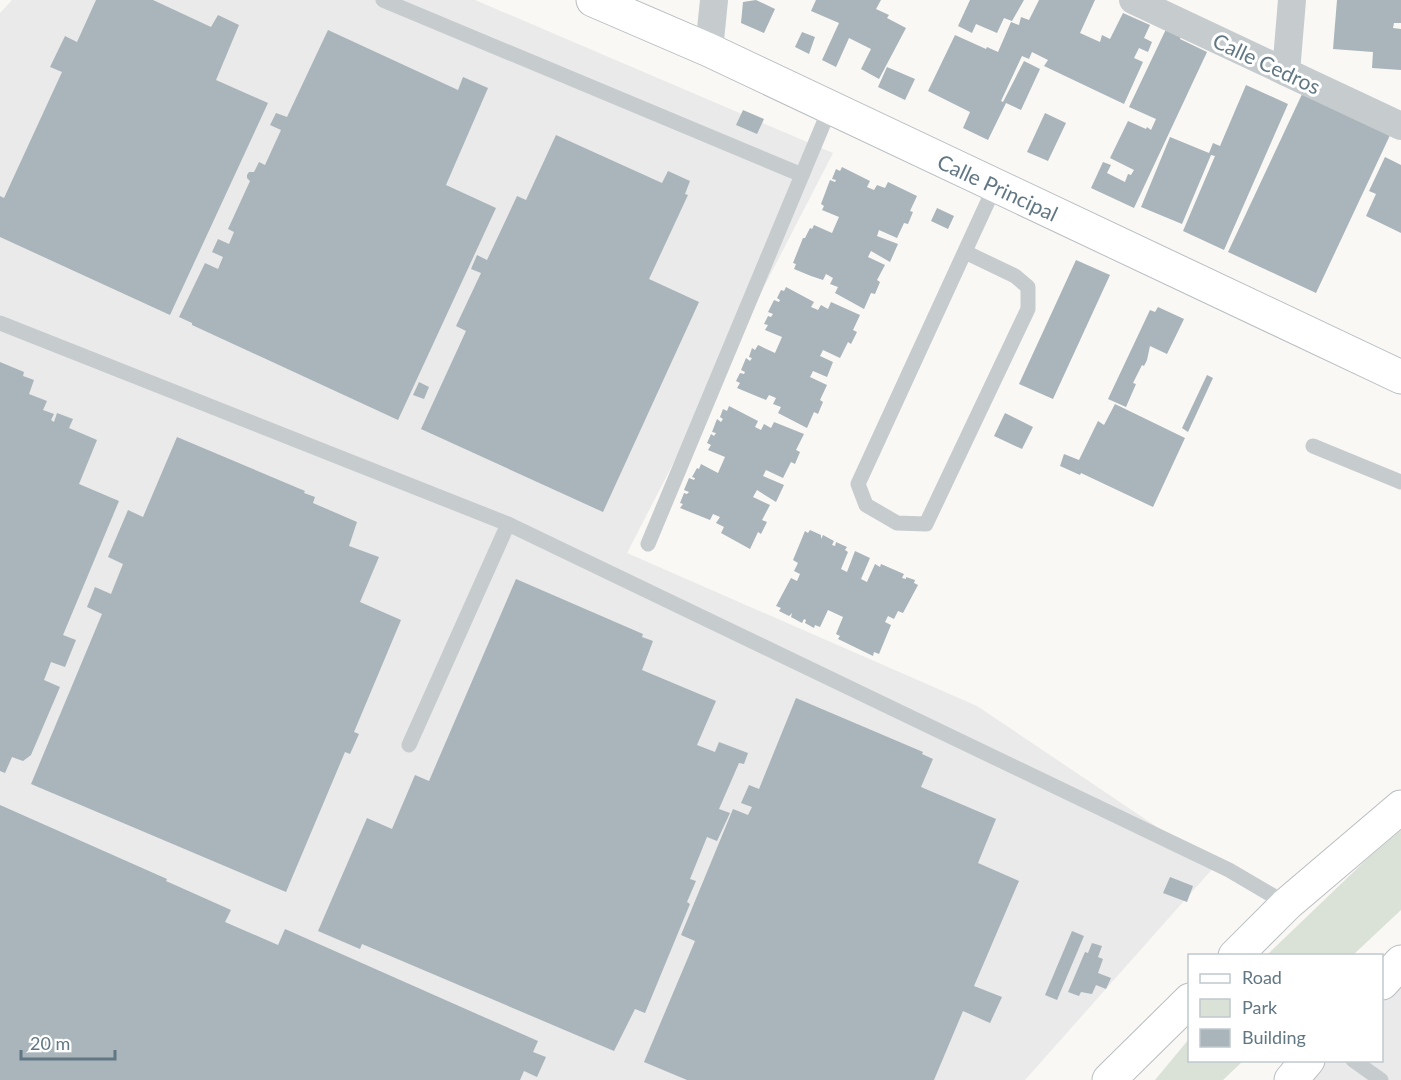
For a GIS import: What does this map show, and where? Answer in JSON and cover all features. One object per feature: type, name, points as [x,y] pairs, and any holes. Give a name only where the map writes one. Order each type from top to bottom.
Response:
[{"type":"street","name":"Calle Principal","points":[[593,0],[709,50],[1401,377]]},
{"type":"street","points":[[709,50],[714,0]]},
{"type":"street","name":"Calle Cedros","points":[[1133,0],[1401,126]]},
{"type":"street","points":[[1286,72],[1292,0]]},
{"type":"street","points":[[1237,954],[1287,904],[1401,807]]},
{"type":"street","points":[[1383,982],[1401,962]]},
{"type":"street","points":[[1109,1080],[1188,1002]]},
{"type":"street","points":[[1292,1080],[1306,1062]]},
{"type":"lane","points":[[383,0],[802,175]]},
{"type":"lane","points":[[648,544],[830,108]]},
{"type":"lane","points":[[965,252],[1015,276],[1028,287],[1028,309],[926,524],[897,523],[866,506],[858,484],[995,186]]},
{"type":"lane","points":[[0,323],[508,524],[1229,870],[1287,904]]},
{"type":"lane","points":[[1313,446],[1401,482]]},
{"type":"lane","points":[[409,745],[508,524]]},
{"type":"lane","points":[[1356,1062],[1382,1080]]},
{"type":"shaded area","points":[[12,0],[475,0],[833,153],[627,553],[977,706],[1215,866],[1025,1080],[0,1080],[0,13]]},
{"type":"shaded area","points":[[1401,961],[1401,1080],[1274,1080],[1293,1062],[1383,1062],[1383,978]]},
{"type":"green space","points":[[1401,830],[1401,910],[1354,954],[1268,954],[1367,859]]},
{"type":"green space","points":[[1188,1040],[1188,1062],[1242,1062],[1223,1080],[1155,1080]]},
{"type":"building","points":[[96,0],[153,0],[211,27],[218,15],[239,25],[216,80],[268,103],[170,315],[0,237],[0,196],[4,198],[62,72],[50,67],[65,36],[77,42]]},
{"type":"building","points":[[756,0],[775,9],[764,33],[741,23],[743,2]]},
{"type":"building","points":[[816,0],[881,0],[876,9],[889,15],[887,18],[906,28],[879,79],[861,69],[871,49],[849,38],[836,67],[822,60],[839,23],[811,11]]},
{"type":"building","points":[[970,0],[1024,0],[1012,21],[1004,18],[997,33],[976,24],[972,33],[958,26]]},
{"type":"building","points":[[1039,0],[1095,0],[1080,33],[1100,42],[1102,35],[1110,39],[1123,13],[1150,25],[1144,38],[1152,42],[1148,52],[1139,48],[1134,58],[1143,62],[1124,104],[1044,66],[1048,60],[1032,52],[1029,59],[1022,56],[1001,101],[1003,102],[1024,61],[1040,69],[1021,110],[1006,103],[988,140],[963,128],[970,112],[928,91],[955,35],[998,52],[1011,22],[1019,25],[1021,17],[1029,20]]},
{"type":"building","points":[[1337,0],[1401,0],[1401,23],[1394,23],[1393,28],[1401,29],[1401,70],[1372,68],[1373,52],[1333,49]]},
{"type":"building","points":[[1168,25],[1183,32],[1180,39],[1207,52],[1134,208],[1091,188],[1103,162],[1111,165],[1107,173],[1125,182],[1128,174],[1131,175],[1134,170],[1110,158],[1128,121],[1151,130],[1156,119],[1129,107]]},
{"type":"building","points":[[328,30],[458,90],[463,77],[488,88],[446,185],[496,208],[398,420],[179,317],[205,263],[218,269],[223,257],[212,252],[218,239],[229,244],[234,232],[228,229],[250,181],[247,175],[249,172],[254,172],[259,162],[265,165],[281,130],[270,125],[276,113],[287,117]]},
{"type":"building","points":[[802,32],[815,37],[809,54],[795,47]]},
{"type":"building","points":[[887,67],[915,79],[905,100],[878,87]]},
{"type":"building","points":[[1246,85],[1288,104],[1224,250],[1183,231],[1215,156],[1211,155],[1182,224],[1141,207],[1170,137],[1209,153],[1213,143],[1220,146]]},
{"type":"building","points":[[1304,90],[1392,131],[1316,293],[1228,252]]},
{"type":"building","points":[[743,110],[764,119],[757,134],[736,125]]},
{"type":"building","points":[[1045,113],[1066,123],[1048,161],[1027,152]]},
{"type":"building","points":[[556,135],[662,183],[668,171],[690,181],[685,194],[688,195],[649,279],[699,302],[603,512],[421,429],[466,331],[456,326],[481,273],[471,269],[477,255],[487,260],[517,196],[526,200]]},
{"type":"building","points":[[1385,157],[1401,165],[1401,233],[1366,216],[1376,194],[1369,191]]},
{"type":"building","points":[[842,167],[870,181],[867,187],[874,190],[877,185],[885,188],[888,182],[917,196],[910,211],[913,212],[908,224],[904,223],[897,238],[879,230],[877,236],[898,244],[890,262],[871,251],[868,257],[885,265],[877,280],[880,282],[875,294],[871,293],[864,309],[835,293],[838,287],[830,284],[833,278],[826,274],[823,280],[811,276],[794,269],[796,264],[793,263],[803,238],[810,228],[812,229],[814,225],[832,233],[839,217],[822,210],[824,206],[821,204],[830,180],[835,182],[836,180],[832,179],[836,169],[840,171]]},
{"type":"building","points":[[937,208],[954,216],[948,229],[931,221]]},
{"type":"building","points":[[1076,260],[1110,275],[1053,399],[1019,384]]},
{"type":"building","points":[[786,287],[814,302],[811,307],[818,310],[821,305],[828,309],[831,302],[860,315],[853,330],[857,332],[851,344],[848,342],[840,358],[823,350],[820,356],[833,362],[827,377],[813,371],[810,377],[827,385],[820,400],[823,402],[818,414],[814,412],[807,428],[778,413],[781,407],[773,404],[776,398],[769,395],[766,400],[737,388],[740,383],[736,381],[740,373],[745,372],[741,370],[746,358],[750,361],[752,358],[749,357],[752,348],[755,350],[758,345],[775,353],[782,337],[765,330],[768,325],[764,324],[768,316],[771,317],[773,314],[768,312],[774,300],[779,302],[777,298],[781,290],[784,291]]},
{"type":"building","points":[[1158,307],[1184,319],[1167,354],[1150,346],[1147,360],[1133,383],[1136,384],[1126,407],[1108,399],[1150,310],[1155,312]]},
{"type":"building","points":[[0,362],[24,372],[23,376],[34,380],[29,394],[47,401],[43,410],[54,414],[51,420],[54,422],[57,413],[73,419],[69,428],[97,440],[79,484],[119,501],[63,635],[76,640],[65,667],[51,662],[44,680],[60,687],[31,755],[23,761],[12,757],[5,773],[0,771]]},
{"type":"building","points":[[1207,375],[1213,378],[1188,432],[1182,428]]},
{"type":"building","points":[[419,382],[429,387],[424,399],[413,395]]},
{"type":"building","points":[[1115,404],[1185,438],[1153,507],[1081,473],[1080,475],[1060,466],[1064,454],[1079,460],[1098,421],[1104,425]]},
{"type":"building","points":[[729,406],[758,421],[755,427],[761,430],[764,424],[771,428],[774,422],[804,434],[796,450],[800,452],[795,464],[791,462],[783,478],[766,470],[763,476],[784,485],[776,502],[757,490],[753,497],[770,505],[762,520],[767,522],[761,534],[758,532],[750,549],[721,533],[724,527],[716,523],[720,517],[713,514],[710,520],[680,508],[683,504],[680,503],[684,493],[689,492],[684,490],[689,478],[694,480],[695,478],[692,477],[701,464],[718,473],[725,457],[708,450],[711,445],[707,443],[711,434],[714,436],[716,433],[712,432],[717,419],[721,422],[723,409],[727,411]]},
{"type":"building","points":[[1005,413],[1033,427],[1022,449],[994,436]]},
{"type":"building","points":[[177,437],[305,491],[304,493],[315,497],[313,503],[357,522],[349,546],[379,557],[360,602],[401,620],[354,732],[359,734],[350,754],[345,752],[286,892],[31,784],[102,614],[87,607],[95,587],[111,594],[123,564],[108,557],[128,510],[143,517]]},
{"type":"building","points":[[810,530],[821,535],[821,539],[823,535],[834,541],[832,545],[835,546],[836,542],[847,547],[845,550],[848,552],[841,569],[847,572],[855,551],[870,558],[861,579],[867,582],[875,564],[880,567],[881,564],[904,574],[902,578],[915,580],[914,583],[918,585],[903,613],[898,611],[894,619],[888,616],[885,622],[891,625],[879,654],[874,652],[873,656],[838,639],[840,636],[836,634],[843,617],[828,610],[820,627],[815,625],[814,628],[805,623],[806,620],[804,619],[802,623],[791,617],[792,613],[789,616],[779,611],[781,608],[776,606],[791,578],[797,581],[800,574],[794,571],[798,563],[793,560],[805,531],[808,533]]},
{"type":"building","points":[[516,579],[643,634],[642,637],[653,641],[642,670],[716,701],[697,745],[715,752],[719,742],[748,753],[744,764],[739,763],[719,809],[730,813],[717,841],[707,837],[690,879],[696,881],[687,902],[690,904],[645,1013],[635,1009],[614,1051],[362,944],[360,949],[318,931],[367,818],[392,829],[415,775],[429,781]]},
{"type":"building","points":[[796,698],[923,752],[922,754],[933,759],[921,787],[996,819],[978,863],[1019,881],[974,986],[1002,997],[990,1023],[963,1011],[934,1080],[687,1080],[644,1062],[695,941],[681,935],[733,809],[748,815],[752,807],[741,803],[749,785],[759,789]]},
{"type":"building","points":[[0,805],[231,910],[225,922],[278,945],[285,929],[538,1041],[533,1052],[546,1057],[537,1077],[524,1071],[520,1080],[0,1080]]},
{"type":"building","points":[[1170,877],[1193,886],[1187,902],[1163,893]]},
{"type":"building","points":[[1072,931],[1084,936],[1057,1000],[1045,995]]},
{"type":"building","points":[[1092,943],[1102,946],[1098,957],[1103,959],[1098,973],[1111,978],[1106,989],[1096,985],[1092,994],[1081,992],[1079,996],[1068,992],[1085,952],[1088,953]]}]
